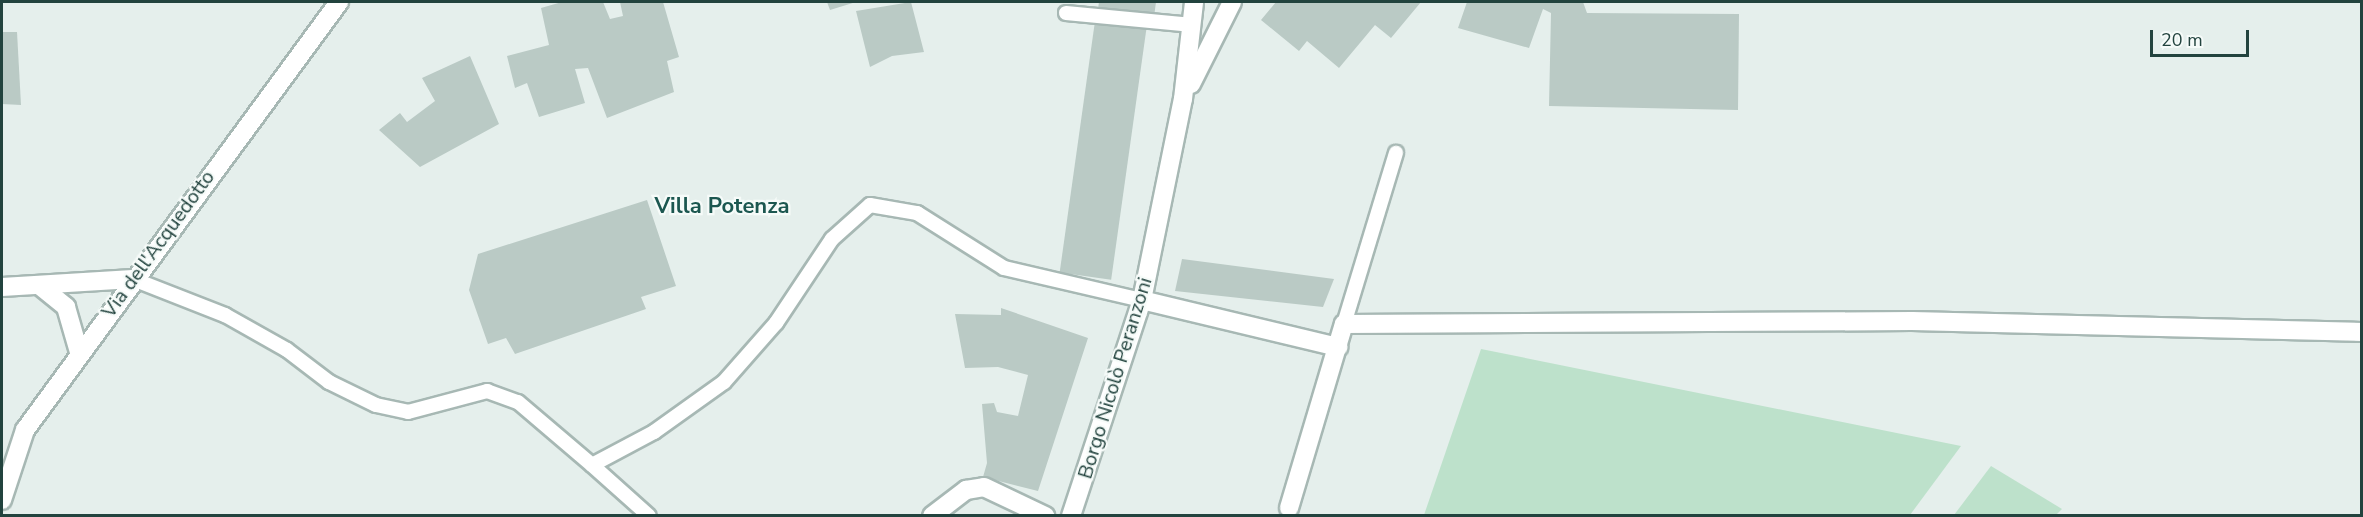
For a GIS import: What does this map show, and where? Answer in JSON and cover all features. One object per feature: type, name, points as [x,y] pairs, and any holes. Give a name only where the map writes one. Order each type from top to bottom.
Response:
[{"type":"street","name":"Via dell'Acquedotto","points":[[2,500],[25,430],[133,279],[339,2]]},
{"type":"street","name":"Borgo Nicolò Peranzoni","points":[[1071,516],[1142,300],[1184,99],[1194,2]]},
{"type":"street","points":[[1216,2],[1227,2]]},
{"type":"street","name":"Borgo Nicolò Peranzoni","points":[[1184,99],[1232,2]]},
{"type":"street","points":[[2,287],[133,279]]},
{"type":"street","points":[[39,285],[66,307],[80,352]]},
{"type":"street","points":[[1142,300],[1338,347]]},
{"type":"street","points":[[1288,512],[1344,324],[1912,321],[2361,332]]},
{"type":"street","points":[[932,516],[957,495],[984,487],[1046,516]]},
{"type":"lane","points":[[1066,14],[1192,25]]},
{"type":"lane","points":[[1344,324],[1396,153]]},
{"type":"lane","points":[[592,465],[654,432],[724,382],[776,323],[832,239],[870,205],[917,213],[1004,267],[1142,300]]},
{"type":"lane","points":[[133,279],[225,315],[287,350],[329,382],[376,405],[408,412],[487,391],[518,402],[649,516]]},
{"type":"green space","points":[[1481,349],[1961,446],[1910,515],[1424,515]]},
{"type":"green space","points":[[1991,466],[2062,509],[2056,515],[1954,515]]},
{"type":"building","points":[[562,2],[603,2],[610,19],[623,16],[620,2],[663,2],[679,57],[667,61],[674,92],[607,118],[588,68],[575,69],[585,103],[539,117],[527,83],[515,88],[507,56],[549,45],[541,8]]},
{"type":"building","points":[[827,2],[856,2],[830,10]]},
{"type":"building","points":[[911,2],[924,52],[892,56],[870,67],[856,11]]},
{"type":"building","points":[[1099,2],[1156,2],[1154,17],[1098,9]]},
{"type":"building","points":[[1276,2],[1421,2],[1391,38],[1375,25],[1339,68],[1307,41],[1299,51],[1261,20]]},
{"type":"building","points":[[1467,2],[1583,2],[1587,13],[1739,14],[1738,110],[1549,106],[1551,13],[1543,9],[1529,48],[1458,28]]},
{"type":"building","points":[[1095,21],[1146,28],[1111,280],[1060,273]]},
{"type":"building","points":[[2,32],[17,32],[21,105],[2,104]]},
{"type":"building","points":[[470,56],[499,124],[420,167],[379,130],[400,113],[407,122],[435,101],[422,78]]},
{"type":"building","points":[[647,200],[676,286],[641,297],[646,309],[515,354],[506,338],[488,344],[469,290],[478,254]]},
{"type":"building","points":[[1182,259],[1334,279],[1323,307],[1175,291]]},
{"type":"building","points":[[1001,308],[1088,338],[1038,491],[983,477],[987,463],[982,404],[994,403],[997,412],[1018,416],[1028,375],[998,367],[965,368],[955,314],[1001,315]]},
{"type":"district","name":"Villa Potenza","points":[[722,207]]}]
